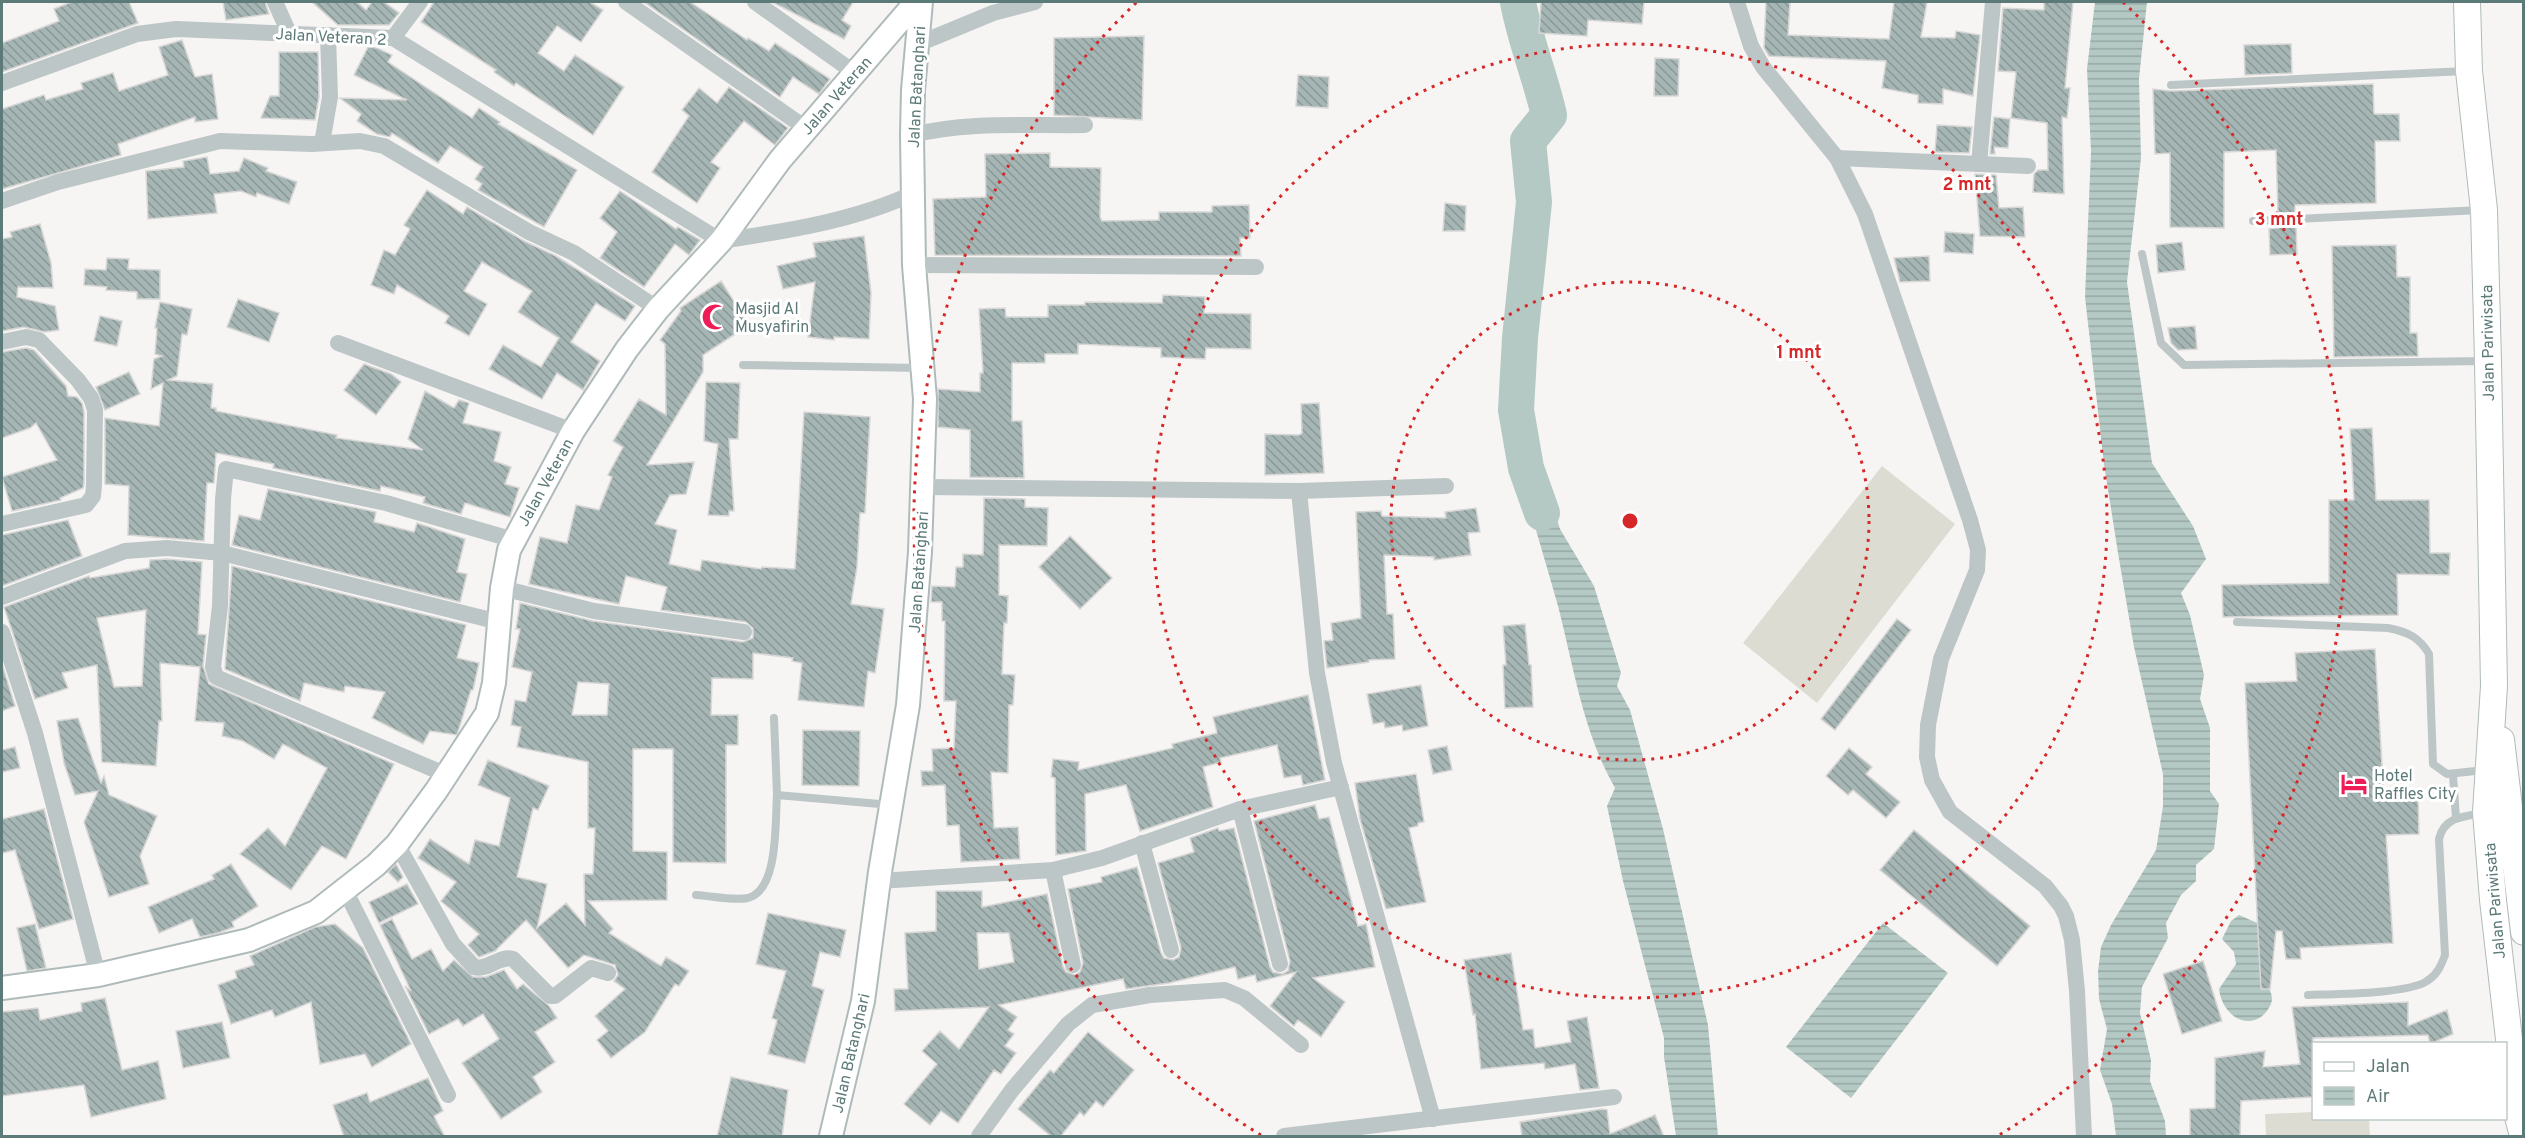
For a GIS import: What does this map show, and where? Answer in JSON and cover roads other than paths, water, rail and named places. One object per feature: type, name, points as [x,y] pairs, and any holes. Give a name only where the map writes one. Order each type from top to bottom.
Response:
[{"type":"main road","name":"Jalan Pariwisata","points":[[2467,2],[2469,71],[2484,210],[2494,686],[2523,932]]},
{"type":"main road","name":"Jalan Pariwisata","points":[[2494,686],[2486,812],[2493,900],[2521,1127]]},
{"type":"main road","points":[[2493,900],[2519,899]]},
{"type":"street","points":[[275,2],[289,33]]},
{"type":"street","points":[[626,2],[807,129]]},
{"type":"street","points":[[755,2],[855,73]]},
{"type":"street","name":"Jalan Veteran","points":[[2,988],[98,975],[249,940],[316,912],[376,865],[397,844],[447,776],[487,713],[494,683],[502,588],[509,550],[573,431],[627,349],[658,309],[721,241],[780,160],[916,2]]},
{"type":"street","name":"Jalan Batanghari","points":[[831,1137],[863,1001],[879,881],[908,705],[923,487],[924,368],[914,265],[912,135],[921,2]]},
{"type":"street","points":[[918,44],[993,12],[1035,2]]},
{"type":"street","points":[[1737,2],[1751,46],[1763,67],[1837,158],[1865,214],[1970,520],[1978,550],[1977,570],[1941,659],[1933,695],[1927,745],[1932,780],[1950,812],[2045,886],[2066,916],[2072,940],[2077,991],[2084,1137]]},
{"type":"street","points":[[1979,164],[1993,2]]},
{"type":"street","points":[[393,38],[416,3]]},
{"type":"street","name":"Jalan Veteran 2","points":[[2,83],[137,34],[176,28],[393,38],[721,241]]},
{"type":"street","points":[[322,143],[330,97],[328,35]]},
{"type":"street","points":[[912,135],[964,126],[1085,125]]},
{"type":"street","points":[[2,201],[58,182],[220,141],[322,143],[360,141],[384,146],[529,232],[574,253],[658,309]]},
{"type":"street","points":[[1837,158],[2028,166]]},
{"type":"street","points":[[721,241],[799,228],[887,206],[914,193]]},
{"type":"street","points":[[914,265],[1256,267]]},
{"type":"street","points":[[2,342],[26,337],[39,339],[78,380],[95,410],[95,421],[93,496],[86,505],[2,524]]},
{"type":"street","points":[[338,343],[573,431]]},
{"type":"street","points":[[447,776],[216,677],[213,667],[220,606],[226,469],[386,503],[514,540]]},
{"type":"street","points":[[923,487],[1299,491],[1446,486]]},
{"type":"street","points":[[1299,491],[1317,673],[1341,787],[1433,1119]]},
{"type":"street","points":[[2,597],[125,551],[167,548],[222,553],[499,622]]},
{"type":"street","points":[[502,588],[594,611],[744,632]]},
{"type":"street","points":[[2,632],[8,675],[35,733],[98,975]]},
{"type":"street","points":[[879,881],[1053,870],[1102,858],[1240,809],[1341,787]]},
{"type":"street","points":[[1240,809],[1280,964]]},
{"type":"street","points":[[1142,843],[1171,950]]},
{"type":"street","points":[[397,844],[453,944],[474,967],[485,968],[503,958],[513,959],[550,996],[555,996],[591,968],[608,973]]},
{"type":"street","points":[[1053,870],[1073,965]]},
{"type":"street","points":[[345,890],[448,1095]]},
{"type":"street","points":[[979,1137],[1012,1090],[1061,1032],[1079,1013],[1092,1005],[1150,995],[1225,990],[1244,998],[1300,1045]]},
{"type":"street","points":[[1284,1137],[1614,1097]]},
{"type":"lane","points":[[2171,85],[2469,71]]},
{"type":"lane","points":[[2253,221],[2484,210]]},
{"type":"lane","points":[[2142,254],[2162,343],[2184,365],[2488,361]]},
{"type":"lane","points":[[743,365],[924,368]]},
{"type":"lane","points":[[2237,622],[2388,628],[2405,632],[2421,640],[2429,654],[2431,758],[2439,769],[2453,775],[2487,770]]},
{"type":"lane","points":[[696,896],[747,898],[759,893],[768,881],[777,795],[774,718]]},
{"type":"lane","points":[[2453,775],[2456,818]]},
{"type":"lane","points":[[777,795],[891,806]]},
{"type":"lane","points":[[2308,996],[2409,988],[2426,982],[2441,968],[2445,956],[2439,839],[2441,831],[2456,818],[2486,812]]},
{"type":"water","points":[[2095,2],[2147,2],[2139,79],[2141,158],[2127,282],[2152,463],[2193,526],[2206,559],[2181,593],[2190,615],[2204,675],[2200,699],[2210,728],[2210,791],[2219,804],[2214,849],[2196,865],[2196,881],[2181,895],[2166,923],[2168,938],[2142,987],[2140,1013],[2151,1060],[2150,1081],[2165,1121],[2166,1136],[2116,1136],[2112,1104],[2100,1070],[2107,1029],[2099,999],[2098,971],[2101,947],[2111,925],[2156,850],[2163,806],[2163,774],[2134,647],[2118,553],[2104,464],[2085,297],[2091,151],[2087,69]]},
{"type":"water","points":[[1526,468],[1543,476],[1560,529],[1594,586],[1621,673],[1617,686],[1630,710],[1663,829],[1708,1025],[1718,1136],[1676,1136],[1664,1057],[1664,1038],[1623,881],[1607,806],[1615,788],[1595,745],[1580,699],[1558,606],[1521,478]]},
{"type":"water","points":[[2239,915],[2262,925],[2264,946],[2260,968],[2272,997],[2270,1006],[2264,1015],[2256,1020],[2248,1021],[2240,1020],[2227,1009],[2219,989],[2236,964],[2234,952],[2222,939],[2231,921]]},
{"type":"water","points":[[1883,923],[1948,973],[1851,1098],[1786,1047]]},
{"type":"waterway","points":[[1518,2],[1549,115],[1528,141],[1534,202],[1520,338],[1516,410],[1526,468],[1542,513]]},
{"type":"place","name":"Masjid Al Musyafirin","points":[[715,317]]},
{"type":"place","name":"Hotel Raffles City","points":[[2354,784]]}]
